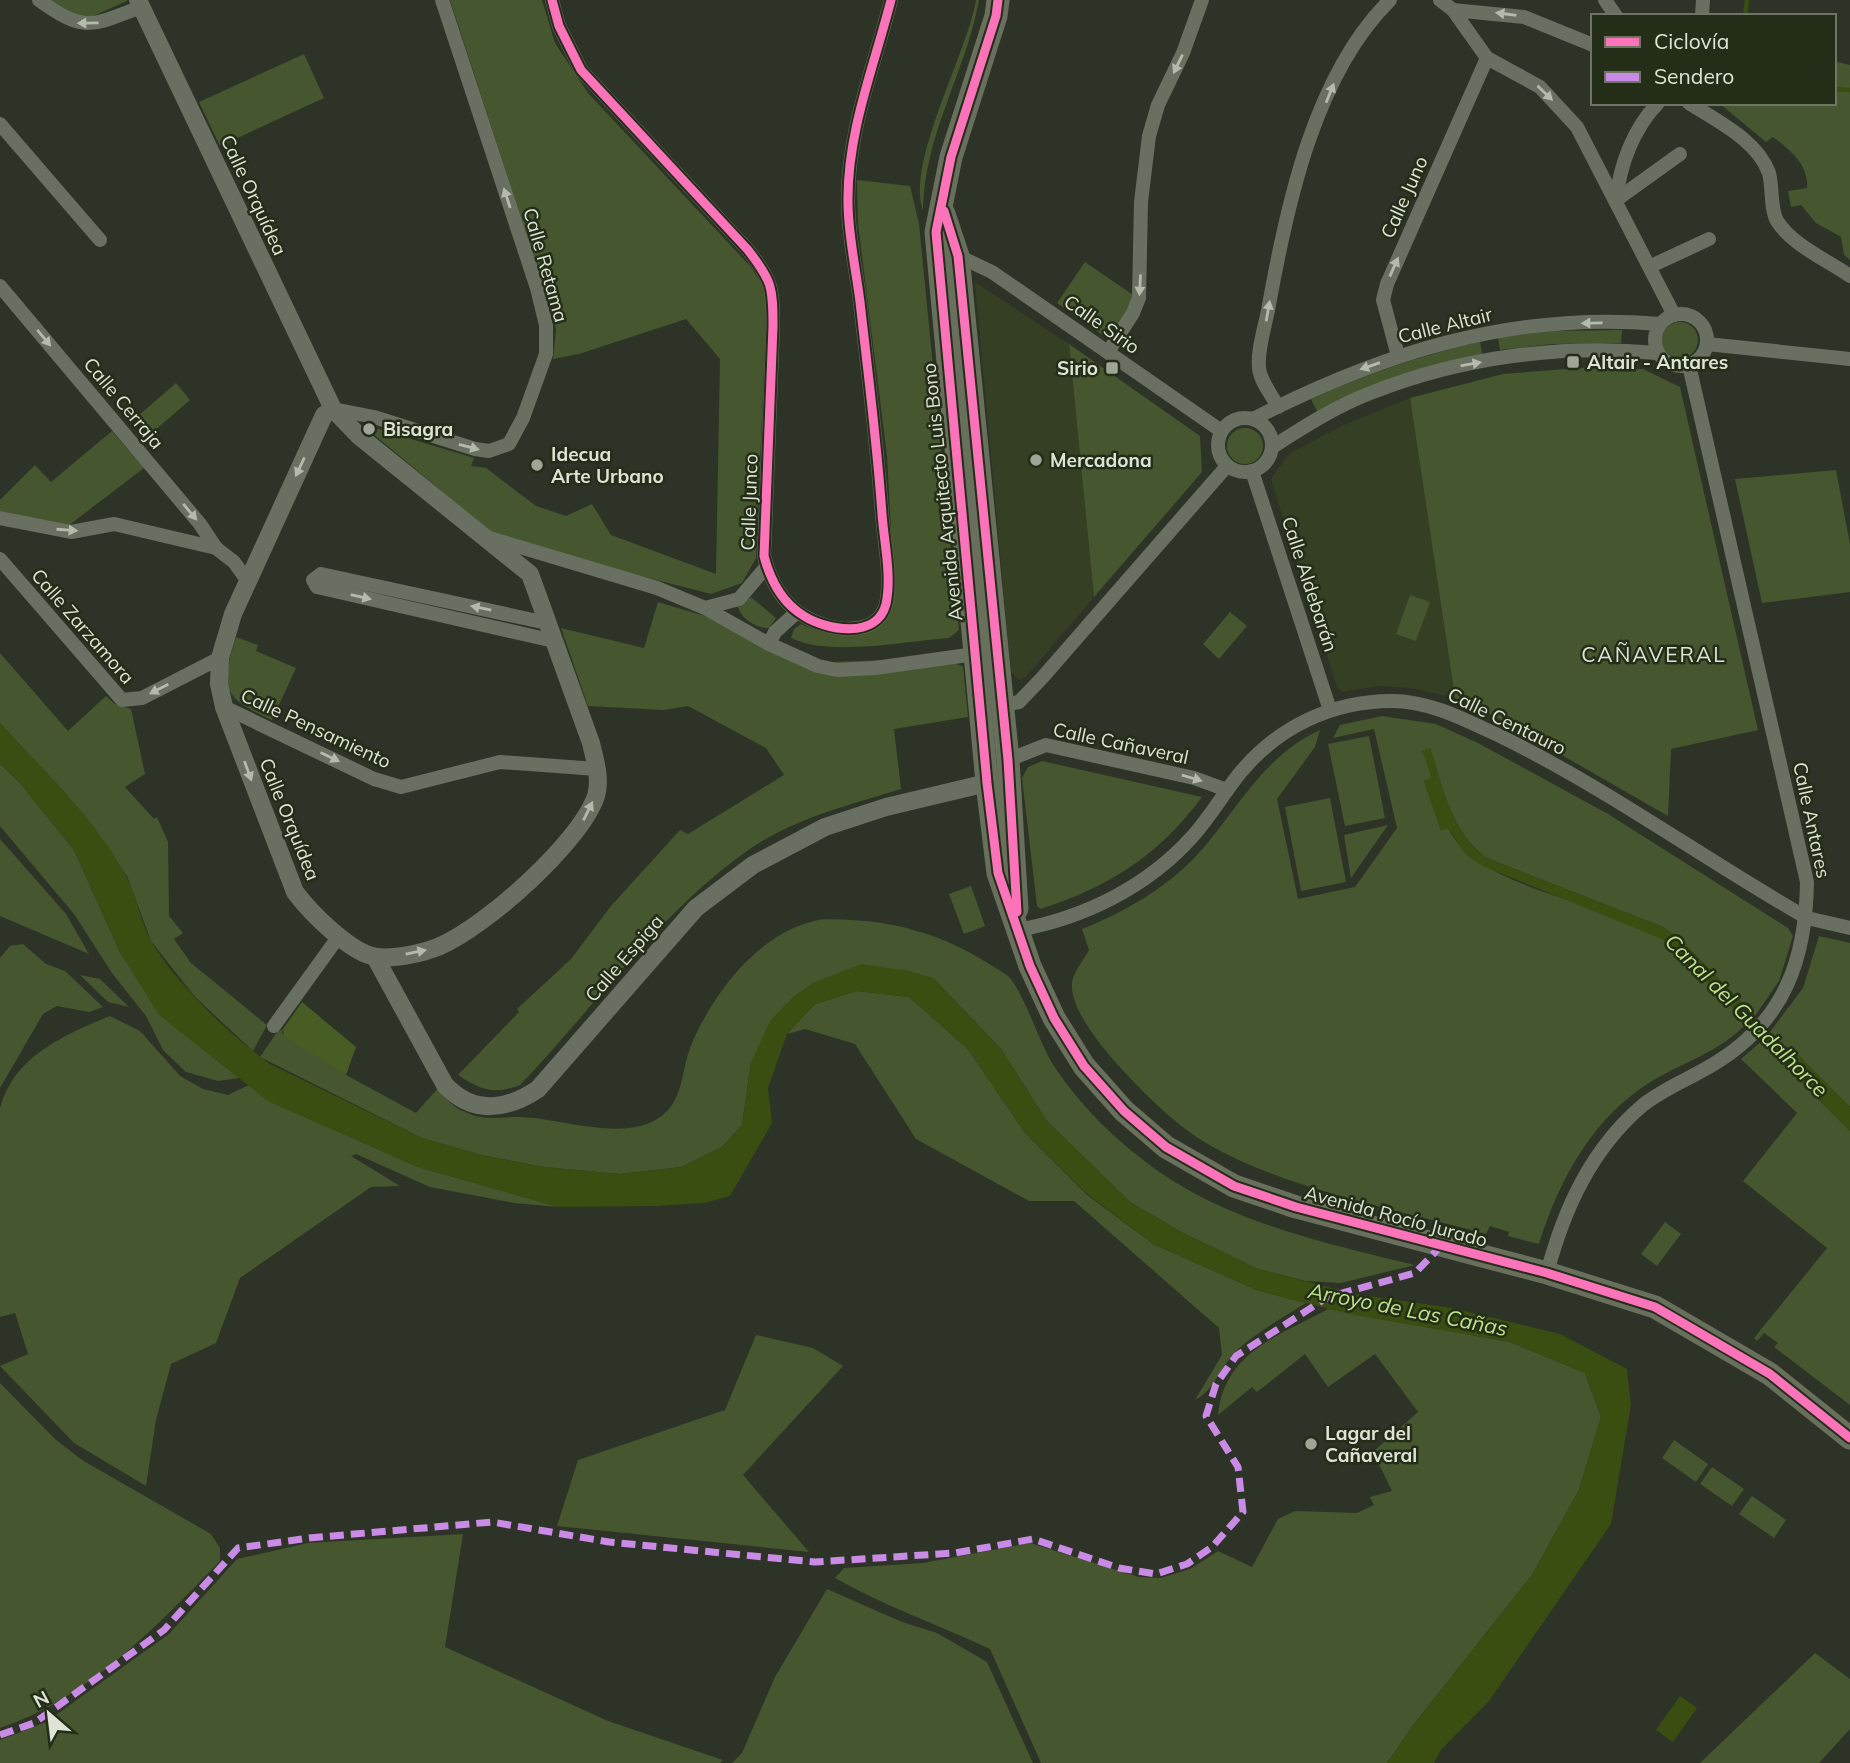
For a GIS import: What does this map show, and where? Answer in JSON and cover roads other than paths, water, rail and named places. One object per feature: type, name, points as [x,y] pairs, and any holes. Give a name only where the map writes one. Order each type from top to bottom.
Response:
[{"type":"main road","name":"Avenida Arquitecto Luis Bono","points":[[987,783],[936,232],[951,157],[996,16],[998,0]]},
{"type":"main road","name":"Avenida Arquitecto Luis Bono","points":[[942,198],[946,225],[958,256],[1008,760]]},
{"type":"main road","name":"Avenida Rocío Jurado","points":[[1008,760],[1018,930]]},
{"type":"main road","name":"Avenida Rocío Jurado","points":[[987,783],[998,800],[1008,879],[1016,896]]},
{"type":"main road","name":"Avenida Rocío Jurado","points":[[987,783],[998,873],[1030,965],[1054,1018],[1084,1066],[1124,1111],[1166,1147],[1234,1186],[1296,1207],[1547,1273],[1655,1307],[1770,1374],[1850,1438]]},
{"type":"street","points":[[39,0],[77,23],[94,25],[140,4]]},
{"type":"street","name":"Calle Retama","points":[[333,409],[374,417],[474,449],[499,449],[509,444],[523,418],[546,354],[546,325],[537,288],[442,0]]},
{"type":"street","name":"Calle Junco","points":[[552,0],[559,26],[581,70],[748,250],[773,289],[764,556],[766,566],[786,602],[821,626],[839,629],[859,628],[877,619],[886,606],[887,572],[876,434],[848,203],[850,147],[891,0]]},
{"type":"street","points":[[1108,352],[1139,298],[1141,202],[1149,136],[1157,105],[1183,53],[1202,0]]},
{"type":"street","points":[[1278,407],[1259,367],[1279,253],[1307,147],[1355,40],[1390,0]]},
{"type":"street","points":[[1440,0],[1453,10],[1487,58],[1540,87],[1577,127],[1674,315]]},
{"type":"street","name":"Calle Orquídea","points":[[140,4],[333,409],[359,436],[530,574]]},
{"type":"street","points":[[1453,10],[1524,17],[1591,45]]},
{"type":"street","name":"Calle Juno","points":[[1398,356],[1383,300],[1387,284],[1487,58]]},
{"type":"street","points":[[1616,200],[1618,178],[1641,121],[1656,105]]},
{"type":"street","points":[[1692,105],[1743,139],[1761,157],[1769,174],[1776,219],[1793,239],[1850,276]]},
{"type":"street","points":[[0,124],[100,240]]},
{"type":"street","points":[[1616,200],[1680,154]]},
{"type":"street","points":[[1651,267],[1709,239]]},
{"type":"street","name":"Calle Sirio","points":[[958,256],[992,272],[1220,430]]},
{"type":"street","name":"Calle Cerraja","points":[[0,286],[200,524],[216,548],[234,562],[247,580]]},
{"type":"street","points":[[1674,315],[1694,318],[1702,325],[1707,344],[1701,357],[1689,365],[1677,366],[1665,362],[1657,353],[1654,338],[1660,324],[1674,315]]},
{"type":"street","name":"Calle Altair","points":[[1253,419],[1362,368],[1441,341],[1539,324],[1660,324]]},
{"type":"street","points":[[1707,344],[1850,359]]},
{"type":"street","points":[[1274,446],[1270,433],[1253,419],[1232,422],[1220,430],[1216,444],[1219,457],[1227,466],[1236,471],[1252,471],[1265,465],[1274,446],[1372,392],[1447,369],[1543,352],[1657,353]]},
{"type":"street","name":"Calle Antares","points":[[1547,1273],[1574,1195],[1586,1171],[1642,1106],[1669,1087],[1716,1063],[1766,1018],[1789,986],[1796,969],[1807,918],[1807,881],[1689,365]]},
{"type":"street","name":"Calle Orquídea","points":[[333,409],[324,415],[247,580],[220,658],[219,684],[224,707],[285,873],[308,909],[339,936],[375,957]]},
{"type":"street","points":[[1003,705],[1019,702],[1042,678],[1227,466]]},
{"type":"street","name":"Calle Aldebarán","points":[[1252,471],[1330,710]]},
{"type":"street","points":[[0,518],[71,532],[114,524],[216,548]]},
{"type":"street","points":[[486,537],[657,588],[705,608],[802,661],[837,670],[875,668],[975,654]]},
{"type":"street","points":[[375,957],[395,957],[438,947],[472,929],[527,881],[580,827],[597,792],[597,769],[530,574],[530,556],[543,554]]},
{"type":"street","name":"Calle Zarzamora","points":[[0,559],[122,700],[142,698],[220,658]]},
{"type":"street","points":[[733,623],[738,599],[766,566]]},
{"type":"street","points":[[547,623],[321,574],[313,579],[317,587],[554,641]]},
{"type":"street","points":[[705,608],[738,599]]},
{"type":"street","points":[[769,644],[775,632],[797,612]]},
{"type":"street","name":"Calle Centauro","points":[[1018,930],[1051,924],[1097,907],[1148,877],[1190,839],[1264,746],[1283,732],[1330,710],[1352,704],[1394,701],[1432,707],[1470,722],[1564,770],[1807,918],[1850,928]]},
{"type":"street","name":"Calle Pensamiento","points":[[224,707],[374,779],[401,787],[500,762],[597,769]]},
{"type":"street","name":"Calle Cañaveral","points":[[1008,760],[1046,745],[1194,778],[1227,790]]},
{"type":"street","name":"Calle Espiga","points":[[375,957],[445,1085],[456,1097],[477,1106],[502,1107],[519,1101],[538,1088],[696,908],[753,865],[825,827],[886,807],[987,783]]},
{"type":"street","points":[[274,1026],[339,936]]},
{"type":"water","name":"Arroyo de Las Cañas","points":[[0,723],[68,796],[99,834],[130,884],[151,941],[175,975],[221,1024],[270,1064],[422,1138],[481,1155],[544,1167],[620,1174],[682,1167],[722,1147],[742,1125],[751,1063],[770,1021],[794,996],[813,983],[861,964],[909,971],[933,978],[1001,1049],[1047,1121],[1130,1202],[1183,1233],[1258,1269],[1355,1294],[1452,1308],[1560,1334],[1627,1369],[1631,1405],[1611,1524],[1489,1701],[1441,1750],[1434,1763],[1387,1763],[1414,1724],[1532,1575],[1579,1490],[1601,1417],[1585,1373],[1510,1342],[1349,1314],[1259,1291],[1153,1244],[1086,1193],[1025,1133],[968,1049],[909,997],[857,991],[815,1004],[787,1034],[768,1088],[772,1123],[730,1196],[704,1203],[559,1207],[418,1167],[268,1101],[159,1015],[119,950],[74,850],[20,783],[0,764]]},
{"type":"water","name":"Canal del Guadalhorce","points":[[1430,748],[1450,810],[1476,849],[1489,859],[1663,927],[1680,939],[1784,1046],[1793,1050],[1850,1107],[1850,1131],[1782,1063],[1779,1054],[1664,940],[1483,866],[1466,855],[1448,828],[1441,830],[1424,781],[1432,777],[1422,751]]},
{"type":"water","points":[[1680,1696],[1697,1708],[1673,1742],[1656,1730]]},
{"type":"waterway","points":[[1745,14],[1747,0]]},
{"type":"waterway","points":[[1836,89],[1850,90]]},
{"type":"place","name":"Altair - Antares","points":[[1573,362]]},
{"type":"place","name":"Sirio","points":[[1112,368]]},
{"type":"place","name":"Bisagra","points":[[369,429]]},
{"type":"place","name":"Mercadona","points":[[1036,460]]},
{"type":"place","name":"Idecua Arte Urbano","points":[[537,465]]},
{"type":"place","name":"Lagar del Cañaveral","points":[[1311,1444]]},
{"type":"district","name":"CAÑAVERAL","points":[[1654,654]]}]
